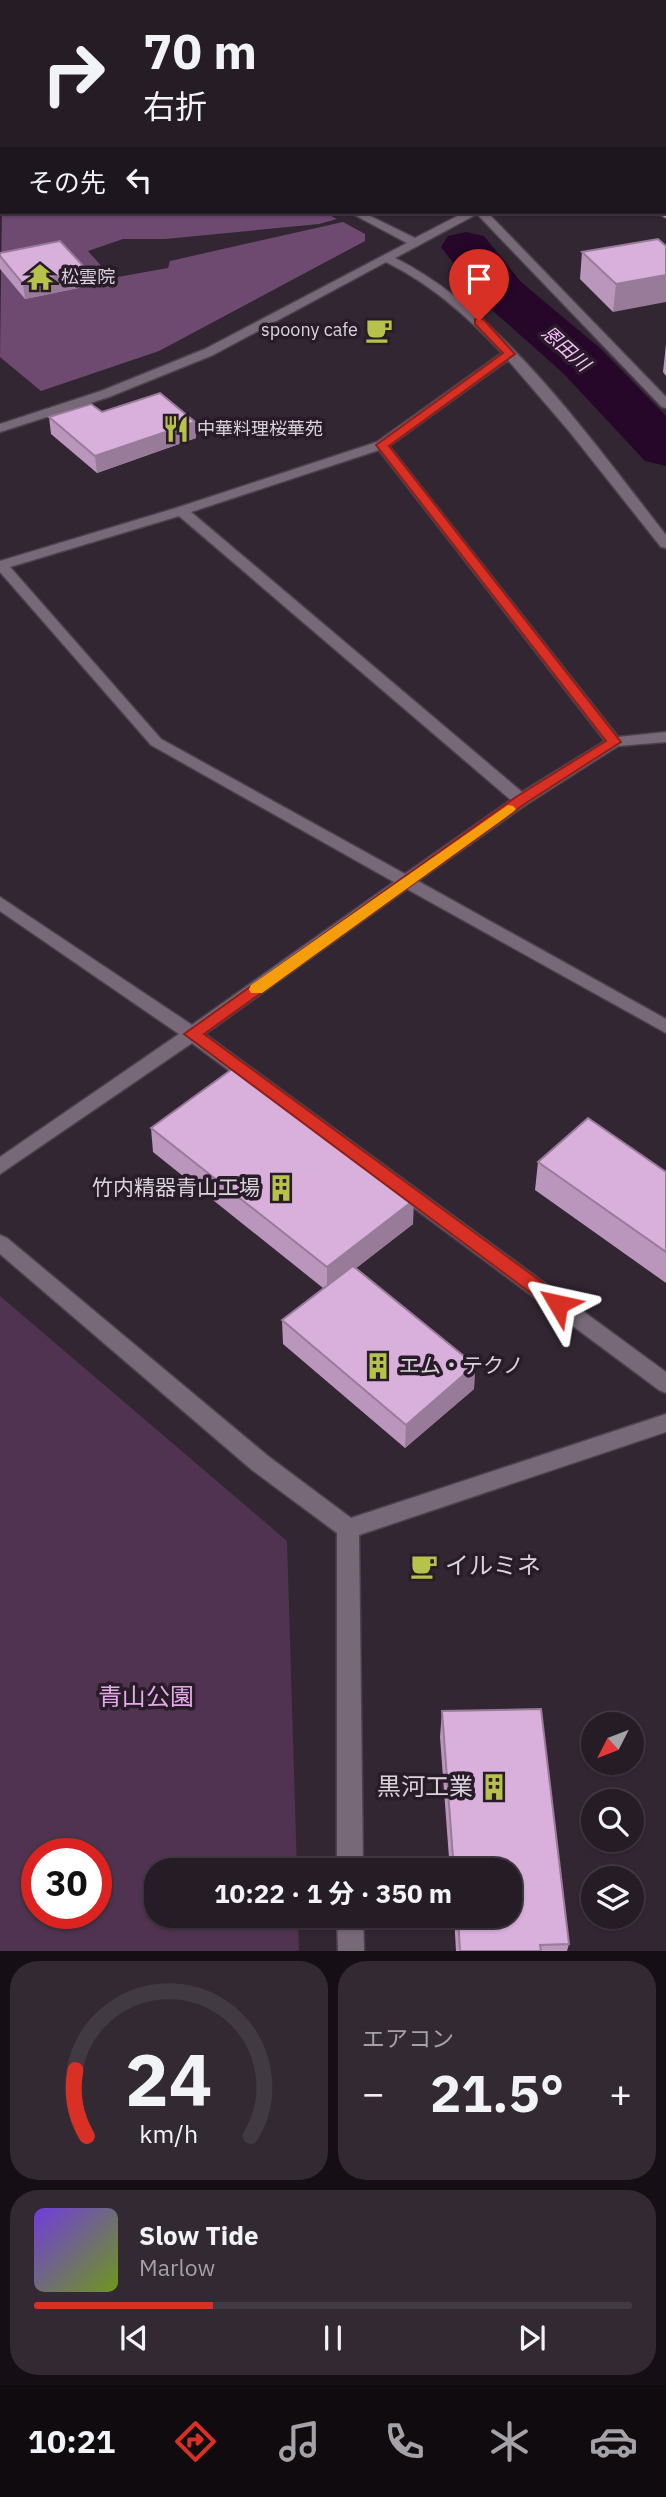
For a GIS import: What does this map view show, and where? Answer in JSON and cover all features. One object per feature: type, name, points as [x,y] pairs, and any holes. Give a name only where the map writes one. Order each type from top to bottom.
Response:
[{"type":"street","points":[[358,214],[416,243]]},
{"type":"street","points":[[0,428],[105,394],[209,352],[469,214]]},
{"type":"street","points":[[483,214],[666,404]]},
{"type":"street","points":[[388,259],[412,270],[464,306],[510,354],[589,445],[666,544]]},
{"type":"street","points":[[510,354],[382,445],[181,511],[0,565],[156,742],[666,1027]]},
{"type":"street","points":[[382,445],[614,742]]},
{"type":"street","points":[[181,511],[521,800]]},
{"type":"street","points":[[0,1167],[407,883],[521,800],[614,742],[666,737]]},
{"type":"street","points":[[0,903],[192,1034],[666,1384]]},
{"type":"street","points":[[0,1243],[260,1463],[348,1529]]},
{"type":"street","points":[[348,1529],[666,1423]]},
{"type":"street","points":[[348,1529],[350,1858]]},
{"type":"street","points":[[351,1928],[351,1951]]},
{"type":"green space","name":"青山公園","points":[[0,1296],[287,1541],[297,1858],[144,1858],[144,1928],[298,1928],[299,1951],[0,1951]]},
{"type":"shaded area","name":"松雲院","points":[[2,214],[327,214],[337,219],[319,224],[165,239],[123,239],[88,251],[112,278],[168,268],[170,261],[343,222],[365,234],[365,241],[159,351],[41,391],[0,357]]},
{"type":"building","points":[[658,239],[666,246],[666,275],[616,284],[582,252]]},
{"type":"building","points":[[60,241],[87,270],[23,284],[0,256],[0,253]]},
{"type":"building","points":[[160,393],[195,422],[95,456],[49,417],[91,404],[102,412]]},
{"type":"building","name":"竹内精器青山工場","points":[[235,1067],[414,1200],[327,1267],[151,1128]]},
{"type":"building","points":[[588,1118],[666,1172],[666,1252],[538,1162]]},
{"type":"building","name":"エム・テクノ","points":[[353,1266],[475,1365],[406,1425],[282,1320]]},
{"type":"building","points":[[541,1709],[569,1944],[540,1945],[541,1951],[460,1951],[459,1928],[522,1928],[522,1858],[453,1858],[442,1711]]},
{"type":"waterway","name":"恩田川","points":[[466,247],[503,293],[582,361],[666,449]]},
{"type":"slow traffic","points":[[257,989],[508,809]]},
{"type":"place","name":"松雲院","points":[[40,277]]},
{"type":"place","name":"spoony cafe","points":[[379,330]]},
{"type":"place","name":"中華料理桜華苑","points":[[176,429]]},
{"type":"place","name":"竹内精器青山工場","points":[[281,1188]]},
{"type":"place","name":"エム・テクノ","points":[[378,1366]]},
{"type":"place","name":"イルミネ","points":[[424,1566]]},
{"type":"place","name":"黒河工業","points":[[494,1787]]},
{"type":"route","points":[[479,321],[510,354],[382,445],[614,742],[521,800],[192,1034],[558,1304]]}]
